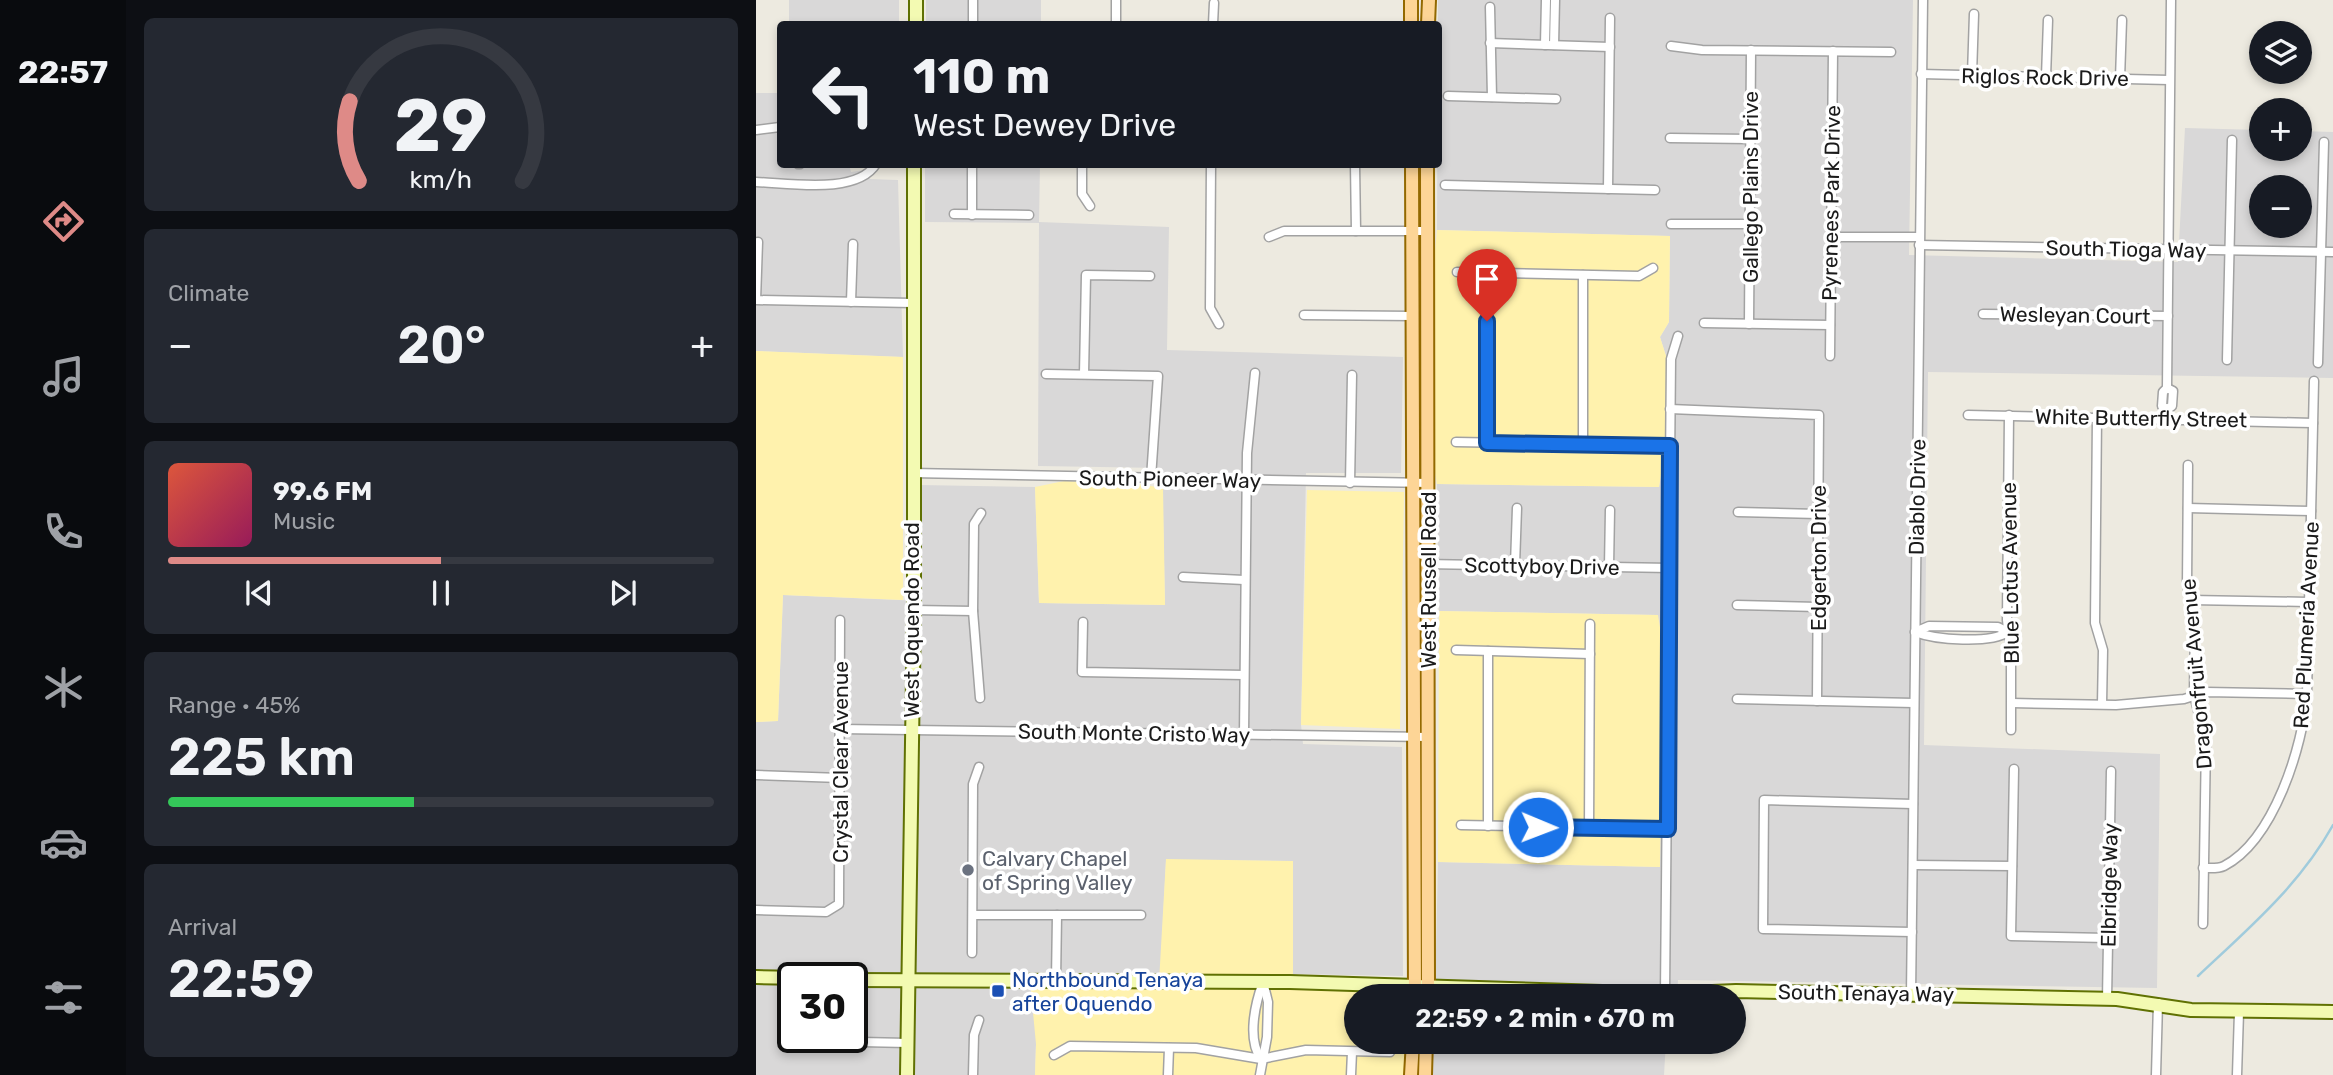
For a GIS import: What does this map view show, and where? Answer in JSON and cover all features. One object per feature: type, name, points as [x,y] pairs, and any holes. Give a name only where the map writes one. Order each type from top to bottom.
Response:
[{"type":"main road","points":[[1411,0],[1412,21]]},
{"type":"main road","points":[[1429,0],[1429,21]]},
{"type":"main road","name":"West Russell Road","points":[[1412,168],[1413,737],[1421,984]]},
{"type":"main road","name":"West Russell Road","points":[[1421,984],[1428,737],[1427,168]]},
{"type":"main road","points":[[1411,1075],[1412,1054]]},
{"type":"main road","points":[[1425,1075],[1426,1054]]},
{"type":"street","points":[[916,0],[916,21]]},
{"type":"street","points":[[1116,0],[1116,21]]},
{"type":"street","points":[[1546,0],[1550,45]]},
{"type":"street","points":[[1550,45],[1555,0]]},
{"type":"street","name":"Diablo Drive","points":[[1911,995],[1923,0]]},
{"type":"street","points":[[2167,414],[2162,406],[2163,392],[2167,388],[2171,0]]},
{"type":"street","points":[[973,21],[974,1]]},
{"type":"street","points":[[1213,21],[1214,3]]},
{"type":"street","points":[[1490,7],[1492,97]]},
{"type":"street","points":[[1972,75],[1974,14]]},
{"type":"street","points":[[1608,189],[1610,18]]},
{"type":"street","points":[[2046,77],[2048,20]]},
{"type":"street","points":[[2120,79],[2122,20]]},
{"type":"street","points":[[1490,43],[1610,47]]},
{"type":"street","points":[[1671,46],[1703,50],[1891,52]]},
{"type":"street","name":"Gallego Plains Drive","points":[[1749,324],[1751,50]]},
{"type":"street","name":"Pyrenees Park Drive","points":[[1830,356],[1833,51]]},
{"type":"street","name":"Riglos Rock Drive","points":[[1921,74],[2169,80]]},
{"type":"street","points":[[1448,96],[1556,99]]},
{"type":"street","points":[[756,130],[777,127]]},
{"type":"street","points":[[1670,138],[1750,139]]},
{"type":"street","points":[[2227,360],[2232,140]]},
{"type":"street","points":[[2318,363],[2324,142]]},
{"type":"street","points":[[756,182],[847,184],[873,168]]},
{"type":"street","name":"West Oquendo Road","points":[[907,1075],[914,611],[914,168]]},
{"type":"street","points":[[972,168],[972,215]]},
{"type":"street","points":[[1082,168],[1082,194],[1090,206]]},
{"type":"street","points":[[1212,168],[1210,308],[1219,324]]},
{"type":"street","points":[[1355,168],[1356,231]]},
{"type":"street","points":[[1445,185],[1655,190]]},
{"type":"street","points":[[954,214],[1029,215]]},
{"type":"street","points":[[1671,224],[1750,224]]},
{"type":"street","points":[[1269,237],[1284,231],[1426,231]]},
{"type":"street","name":"South Tioga Way","points":[[1831,237],[2333,252]]},
{"type":"street","points":[[758,242],[756,300],[912,303]]},
{"type":"street","points":[[851,302],[853,244]]},
{"type":"street","points":[[1457,271],[1639,276],[1653,268]]},
{"type":"street","points":[[1487,272],[1487,443]]},
{"type":"street","points":[[1084,374],[1086,275],[1150,276]]},
{"type":"street","points":[[1583,275],[1583,445]]},
{"type":"street","points":[[1304,314],[1413,316]]},
{"type":"street","name":"Wesleyan Court","points":[[1983,314],[2168,316]]},
{"type":"street","points":[[1704,323],[1830,325]]},
{"type":"street","points":[[1665,984],[1671,568],[1670,409],[1671,359],[1678,336]]},
{"type":"street","points":[[1244,735],[1247,480],[1255,373]]},
{"type":"street","points":[[1046,374],[1158,376],[1151,478]]},
{"type":"street","points":[[1350,483],[1352,375]]},
{"type":"street","name":"Red Plumeria Avenue","points":[[2203,868],[2222,868],[2235,859],[2269,815],[2295,758],[2307,694],[2314,381]]},
{"type":"street","name":"Edgerton Drive","points":[[1670,409],[1819,415],[1817,701]]},
{"type":"street","name":"White Butterfly Street","points":[[1968,415],[2097,417],[2167,414],[2313,422]]},
{"type":"street","name":"Blue Lotus Avenue","points":[[2010,415],[2008,632],[2011,730]]},
{"type":"street","points":[[2097,417],[2095,623],[2103,650],[2102,704]]},
{"type":"street","points":[[1457,442],[1670,446]]},
{"type":"street","name":"Dragonfruit Avenue","points":[[2188,466],[2187,585],[2195,614],[2193,695],[2206,732],[2203,924]]},
{"type":"street","name":"South Pioneer Way","points":[[912,473],[1428,483]]},
{"type":"street","points":[[1515,565],[1517,508]]},
{"type":"street","points":[[2188,508],[2311,511]]},
{"type":"street","points":[[1609,567],[1610,510]]},
{"type":"street","points":[[1738,512],[1818,514]]},
{"type":"street","points":[[980,698],[973,611],[974,524],[981,513]]},
{"type":"street","name":"Scottyboy Drive","points":[[1413,564],[1671,568]]},
{"type":"street","points":[[1183,576],[1244,580]]},
{"type":"street","points":[[2191,600],[2308,602]]},
{"type":"street","points":[[1737,605],[1818,607]]},
{"type":"street","points":[[914,611],[973,611]]},
{"type":"street","name":"Crystal Clear Avenue","points":[[756,910],[826,912],[839,904],[840,620]]},
{"type":"street","points":[[1083,622],[1082,672],[1244,675]]},
{"type":"street","points":[[1588,828],[1590,624]]},
{"type":"street","points":[[1915,632],[1929,626],[1998,627],[2008,632]]},
{"type":"street","points":[[1455,650],[1590,654]]},
{"type":"street","points":[[1488,651],[1488,826]]},
{"type":"street","points":[[2012,703],[2102,704],[2184,699],[2206,692],[2307,694]]},
{"type":"street","points":[[1737,699],[1914,703]]},
{"type":"street","name":"South Monte Cristo Way","points":[[840,729],[1428,737]]},
{"type":"street","points":[[972,953],[973,784],[979,766]]},
{"type":"street","points":[[2014,769],[2011,936],[2108,938]]},
{"type":"street","name":"Elbridge Way","points":[[2107,999],[2110,771]]},
{"type":"street","points":[[756,775],[839,778]]},
{"type":"street","points":[[1912,932],[1763,929],[1764,800],[1913,804]]},
{"type":"street","points":[[1461,825],[1668,829]]},
{"type":"street","points":[[1913,865],[2012,866]]},
{"type":"street","points":[[973,915],[1141,915]]},
{"type":"street","points":[[1056,915],[1056,981]]},
{"type":"street","points":[[756,977],[777,977]]},
{"type":"street","name":"South Tenaya Way","points":[[868,980],[1263,982],[1344,987]]},
{"type":"street","points":[[1260,1075],[1261,1059],[1267,1050],[1268,1014],[1263,982]]},
{"type":"street","name":"South Tenaya Way","points":[[1746,990],[2107,999],[2158,1003],[2191,1010],[2333,1012]]},
{"type":"street","points":[[2156,1075],[2158,1003]]},
{"type":"street","points":[[2237,1075],[2239,1012]]},
{"type":"street","points":[[974,1075],[974,1035],[979,1020]]},
{"type":"street","points":[[868,1042],[908,1043]]},
{"type":"street","points":[[1054,1055],[1070,1046],[1207,1049],[1261,1059],[1306,1050],[1344,1052]]},
{"type":"street","points":[[1168,1075],[1169,1048]]},
{"type":"street","points":[[1351,1075],[1352,1054]]},
{"type":"shaded area","points":[[789,0],[899,0],[899,21],[789,21]]},
{"type":"shaded area","points":[[926,0],[1041,0],[1041,21],[926,21]]},
{"type":"shaded area","points":[[1438,0],[1913,0],[1909,255],[2178,262],[2185,128],[2249,130],[2249,161],[2312,161],[2312,131],[2333,132],[2333,378],[1928,372],[1924,745],[2160,754],[2157,988],[1678,980],[1678,984],[1435,984],[1438,862],[1660,867],[1658,615],[1439,611],[1437,484],[1659,487],[1665,452],[1667,359],[1660,337],[1669,322],[1670,236],[1437,230],[1437,168],[1442,168],[1442,21],[1438,21]]},
{"type":"shaded area","points":[[756,93],[777,93],[777,168],[850,168],[851,172],[865,170],[870,179],[898,180],[903,357],[756,351]]},
{"type":"shaded area","points":[[925,168],[1040,168],[1039,222],[1169,227],[1167,350],[1403,357],[1401,473],[1306,473],[1301,725],[1303,744],[1402,747],[1403,976],[1293,974],[1293,861],[1166,860],[1160,982],[1036,1044],[1035,1075],[756,1075],[756,722],[778,721],[783,595],[922,601],[920,485],[1035,487],[1039,603],[1165,605],[1162,468],[1038,466],[1039,223],[925,222]]},
{"type":"shaded area","points":[[1434,1054],[1665,1054],[1664,1075],[1433,1075]]},
{"type":"sand","points":[[1437,230],[1670,236],[1669,322],[1660,337],[1667,359],[1665,452],[1659,487],[1437,484],[1429,421],[1428,357]]},
{"type":"sand","points":[[756,351],[903,357],[903,600],[783,595],[778,721],[756,722]]},
{"type":"sand","points":[[1064,481],[1132,483],[1163,488],[1165,605],[1039,603],[1035,487]]},
{"type":"sand","points":[[1307,490],[1404,492],[1400,729],[1301,725]]},
{"type":"sand","points":[[1439,611],[1658,615],[1663,646],[1660,867],[1438,862]]},
{"type":"sand","points":[[1166,859],[1293,861],[1293,989],[1344,990],[1344,1054],[1412,1054],[1411,1075],[1035,1075],[1036,1044],[1030,981],[1159,982]]},
{"type":"waterway","points":[[2198,976],[2289,887],[2333,825]]},
{"type":"place","name":"Calvary Chapel of Spring Valley","points":[[968,870]]},
{"type":"place","name":"Northbound Tenaya after Oquendo","points":[[998,991]]},
{"type":"route","points":[[1487,321],[1487,443],[1670,446],[1668,829],[1538,827]]}]
